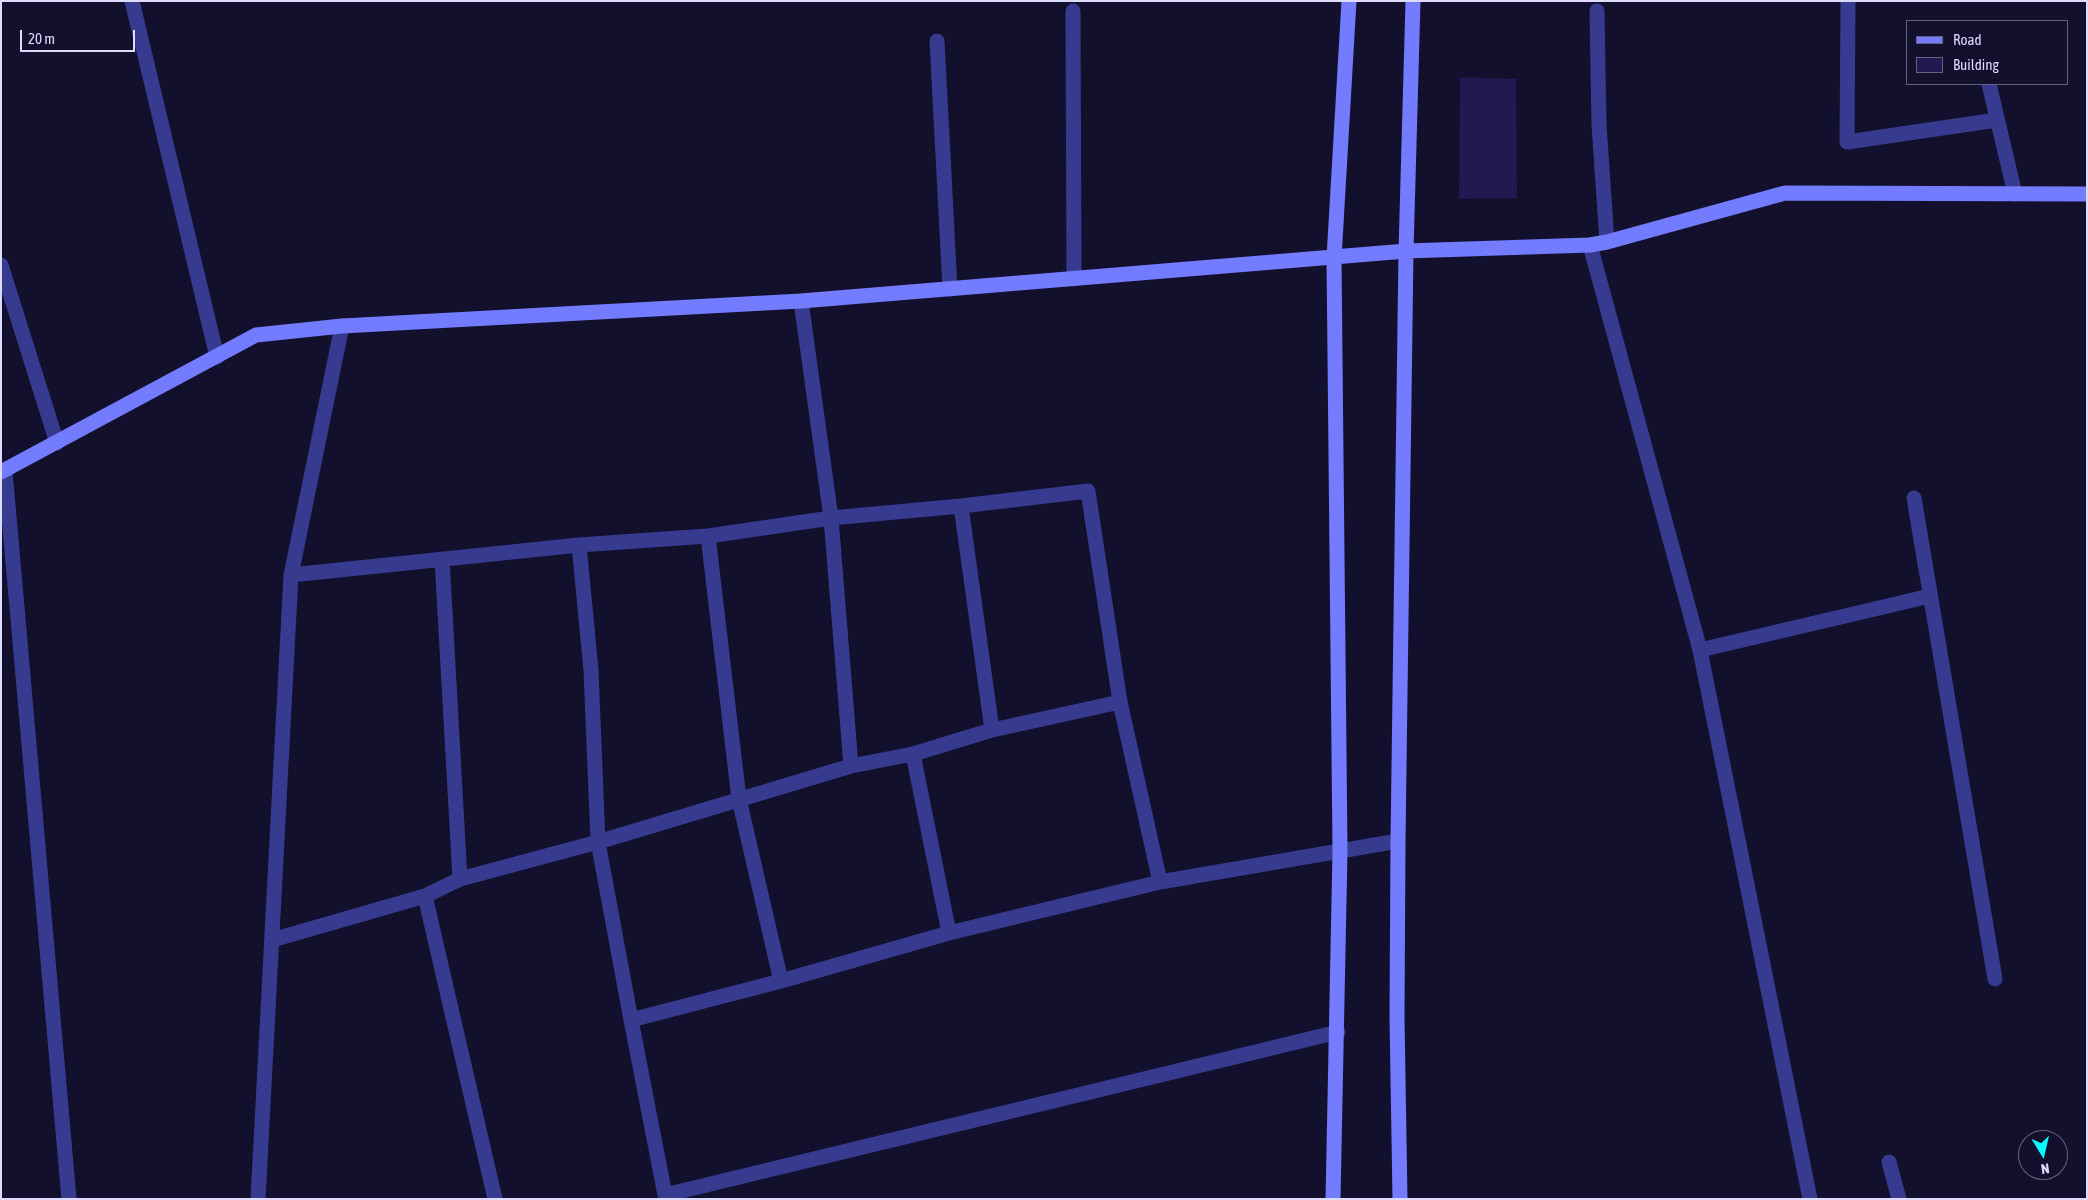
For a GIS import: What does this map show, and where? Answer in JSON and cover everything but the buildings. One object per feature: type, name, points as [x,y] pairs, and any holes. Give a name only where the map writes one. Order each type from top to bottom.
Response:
[{"type":"main road","points":[[1333,1199],[1338,1032],[1340,851],[1334,258],[1349,1]]},
{"type":"main road","points":[[1400,1199],[1397,1018],[1398,841],[1406,251],[1413,1]]},
{"type":"main road","points":[[3,472],[256,335],[342,326],[802,301],[1406,251],[1590,245],[1785,193],[2087,194]]},
{"type":"street","points":[[132,1],[217,357]]},
{"type":"street","points":[[1848,1],[1847,142],[1997,120]]},
{"type":"street","points":[[1073,11],[1074,279]]},
{"type":"street","points":[[1597,11],[1599,125],[1607,242]]},
{"type":"street","points":[[937,41],[950,289]]},
{"type":"street","points":[[1989,85],[2015,194]]},
{"type":"street","points":[[1590,245],[1700,650],[1810,1199]]},
{"type":"street","points":[[1,265],[57,443]]},
{"type":"street","points":[[802,301],[831,518],[851,766]]},
{"type":"street","points":[[258,1199],[291,575],[342,326]]},
{"type":"street","points":[[3,472],[69,1199]]},
{"type":"street","points":[[291,575],[579,546],[708,536],[831,518],[961,506],[1088,491],[1120,702],[1160,882]]},
{"type":"street","points":[[1914,498],[1995,979]]},
{"type":"street","points":[[961,506],[992,730]]},
{"type":"street","points":[[708,536],[739,799],[780,981]]},
{"type":"street","points":[[579,546],[591,670],[598,842],[666,1197],[1338,1032]]},
{"type":"street","points":[[442,559],[460,879]]},
{"type":"street","points":[[1700,650],[1930,596]]},
{"type":"street","points":[[272,940],[425,896],[460,879],[598,842],[851,766],[913,754],[992,730],[1120,702]]},
{"type":"street","points":[[913,754],[949,933]]},
{"type":"street","points":[[631,1020],[780,981],[949,933],[1160,882],[1398,841]]},
{"type":"street","points":[[425,896],[495,1199]]},
{"type":"street","points":[[1889,1162],[1899,1199]]}]
